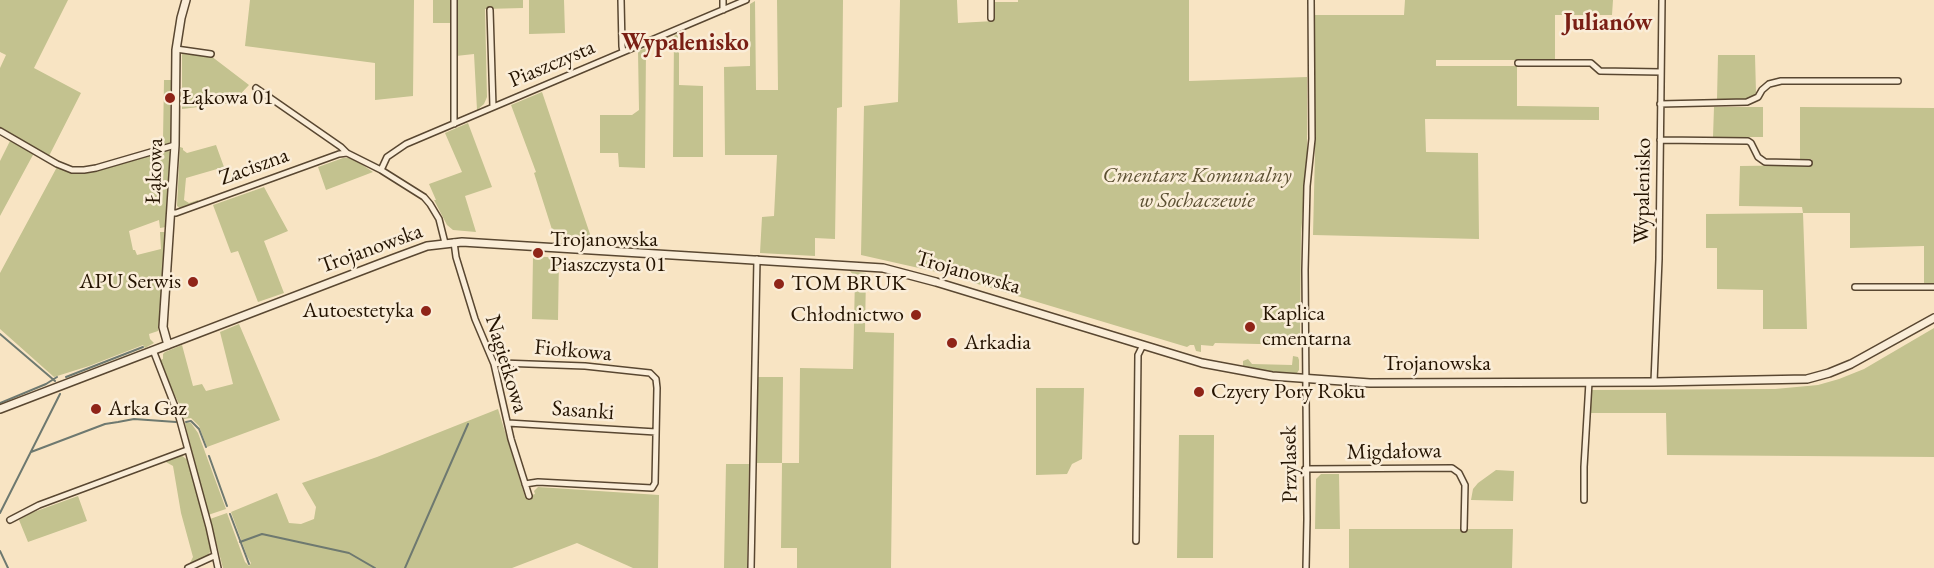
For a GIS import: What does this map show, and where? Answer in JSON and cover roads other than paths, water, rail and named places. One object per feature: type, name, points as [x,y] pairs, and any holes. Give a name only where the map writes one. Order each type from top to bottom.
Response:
[{"type":"street","name":"Łąkowa","points":[[168,345],[163,327],[175,145],[176,49],[186,0]]},
{"type":"street","points":[[453,0],[454,124]]},
{"type":"street","points":[[621,0],[623,52]]},
{"type":"street","points":[[723,0],[723,10]]},
{"type":"street","name":"Piaszczysta","points":[[381,170],[384,161],[398,148],[746,0]]},
{"type":"street","points":[[991,0],[991,18]]},
{"type":"street","name":"Przylasek","points":[[1306,568],[1306,210],[1312,139],[1311,0]]},
{"type":"street","name":"Wypalenisko","points":[[1654,382],[1659,259],[1662,0]]},
{"type":"street","points":[[490,10],[493,107]]},
{"type":"street","points":[[176,49],[211,54]]},
{"type":"street","points":[[1518,63],[1591,63],[1600,71],[1660,72]]},
{"type":"street","points":[[1660,104],[1747,102],[1758,97],[1769,84],[1781,81],[1898,81]]},
{"type":"street","points":[[256,88],[347,153],[381,170],[424,197],[441,226],[445,243]]},
{"type":"street","points":[[0,131],[57,164],[72,170],[96,168],[175,145]]},
{"type":"street","points":[[1660,140],[1748,141],[1752,143],[1758,157],[1765,162],[1809,163]]},
{"type":"street","name":"Zaciszna","points":[[171,213],[347,153]]},
{"type":"street","name":"Trojanowska","points":[[0,409],[427,246],[454,242],[883,268],[910,274],[1222,368],[1305,379],[1370,382],[1786,380],[1818,376],[1841,369],[1865,358],[1934,318]]},
{"type":"street","name":"Nagietkowa","points":[[454,242],[456,257],[475,319],[494,364],[529,496]]},
{"type":"street","points":[[751,568],[757,259]]},
{"type":"street","points":[[1855,287],[1934,287]]},
{"type":"street","points":[[1136,541],[1138,355],[1143,345]]},
{"type":"street","points":[[153,350],[179,417],[218,568]]},
{"type":"street","name":"Fiołkowa","points":[[494,364],[585,366],[650,374],[656,379],[657,388],[656,432]]},
{"type":"street","points":[[1584,500],[1589,382]]},
{"type":"street","name":"Sasanki","points":[[508,423],[656,432]]},
{"type":"street","points":[[525,484],[538,482],[652,488],[655,483],[656,432]]},
{"type":"street","points":[[10,520],[39,505],[187,450]]},
{"type":"street","name":"Migdałowa","points":[[1305,469],[1452,468],[1459,473],[1465,485],[1464,529]]},
{"type":"street","points":[[188,568],[214,556]]},
{"type":"waterway","points":[[0,334],[55,381]]},
{"type":"waterway","points":[[66,377],[143,347]]},
{"type":"waterway","points":[[0,403],[46,384],[57,377]]},
{"type":"waterway","points":[[0,513],[60,394]]},
{"type":"waterway","points":[[31,452],[105,424],[134,419],[176,422]]},
{"type":"waterway","points":[[186,422],[191,421],[199,429],[206,447]]},
{"type":"waterway","points":[[405,568],[468,424]]},
{"type":"waterway","points":[[209,456],[227,506]]},
{"type":"waterway","points":[[230,514],[249,564]]},
{"type":"waterway","points":[[240,542],[262,534],[349,553],[375,568]]},
{"type":"waterway","points":[[0,551],[8,568]]},
{"type":"place","name":"Łąkowa 01","points":[[170,98]]},
{"type":"place","name":"Trojanowska Piaszczysta 01","points":[[538,253]]},
{"type":"place","name":"APU Serwis","points":[[193,282]]},
{"type":"place","name":"TOM BRUK","points":[[779,284]]},
{"type":"place","name":"Autoestetyka","points":[[426,311]]},
{"type":"place","name":"Chłodnictwo","points":[[916,315]]},
{"type":"place","name":"Kaplica cmentarna","points":[[1250,327]]},
{"type":"place","name":"Arkadia","points":[[952,343]]},
{"type":"place","name":"Czyery Pory Roku","points":[[1199,392]]},
{"type":"place","name":"Arka Gaz","points":[[96,409]]},
{"type":"district","name":"Julianów","points":[[1608,23]]},
{"type":"district","name":"Wypalenisko","points":[[685,43]]},
{"type":"park label","name":"Cmentarz Komunalny w Sochaczewie","points":[[1197,188]]}]
